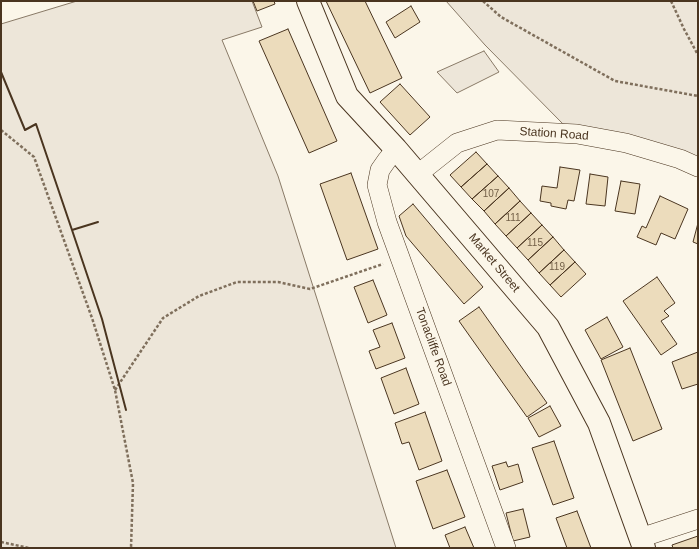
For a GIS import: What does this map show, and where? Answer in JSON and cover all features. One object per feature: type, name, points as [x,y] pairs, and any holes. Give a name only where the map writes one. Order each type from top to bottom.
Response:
[{"type":"main road","name":"Market Street","points":[[308,1],[347,96],[418,174],[548,327],[599,423],[642,543]]},
{"type":"street","name":"Station Road","points":[[418,174],[457,143],[497,130],[577,134],[626,143],[680,159],[698,167]]},
{"type":"street","name":"Tonacliffe Road","points":[[396,149],[380,170],[377,185],[387,222],[506,548]]},
{"type":"street","points":[[642,543],[698,519]]},
{"type":"path","points":[[482,1],[501,17],[615,81],[698,96]]},
{"type":"path","points":[[671,1],[698,54]]},
{"type":"path","points":[[1,130],[34,157],[92,318],[115,390],[133,483],[131,548]]},
{"type":"path","points":[[115,390],[163,318],[199,296],[237,282],[278,282],[310,289],[400,258]]},
{"type":"path","points":[[1,542],[29,548]]},
{"type":"shaded area","points":[[77,1],[252,1],[262,27],[222,40],[278,176],[396,548],[1,548],[1,24]]},
{"type":"shaded area","points":[[446,1],[698,1],[698,158],[563,124],[485,45]]},
{"type":"shaded area","points":[[484,51],[499,72],[457,93],[437,72]]},
{"type":"building","points":[[253,1],[274,1],[275,4],[257,11]]},
{"type":"building","points":[[326,1],[365,1],[402,78],[370,93]]},
{"type":"building","points":[[411,6],[420,22],[395,38],[386,22]]},
{"type":"building","points":[[288,29],[337,141],[309,153],[259,41]]},
{"type":"building","points":[[400,84],[430,117],[410,135],[380,102]]},
{"type":"building","points":[[476,152],[487,164],[461,187],[450,175]]},
{"type":"building","points":[[487,164],[498,176],[472,199],[461,187]]},
{"type":"building","points":[[560,167],[580,170],[574,201],[568,200],[566,209],[551,206],[551,203],[540,201],[542,186],[557,188]]},
{"type":"building","points":[[351,173],[378,249],[347,260],[320,184]]},
{"type":"building","points":[[590,174],[608,177],[605,206],[586,204]]},
{"type":"building","points":[[498,176],[509,188],[484,211],[472,199]]},
{"type":"building","points":[[621,181],[640,184],[635,214],[615,211]]},
{"type":"building","points":[[509,188],[520,201],[495,224],[484,211]]},
{"type":"building","points":[[660,196],[688,209],[675,239],[661,233],[656,245],[637,237],[642,226],[646,228]]},
{"type":"building","points":[[520,201],[531,213],[506,236],[495,224]]},
{"type":"building","points":[[413,204],[483,287],[464,304],[406,236],[399,216]]},
{"type":"building","points":[[531,213],[542,225],[517,248],[506,236]]},
{"type":"building","points":[[698,223],[698,244],[693,242]]},
{"type":"building","points":[[542,225],[553,237],[528,260],[517,248]]},
{"type":"building","points":[[553,237],[564,250],[539,273],[528,260]]},
{"type":"building","points":[[564,250],[575,262],[550,285],[539,273]]},
{"type":"building","points":[[575,262],[586,274],[561,297],[550,285]]},
{"type":"building","points":[[657,277],[675,303],[664,311],[669,316],[661,321],[677,344],[661,355],[623,301]]},
{"type":"building","points":[[373,280],[387,315],[368,323],[354,287]]},
{"type":"building","points":[[479,307],[547,403],[527,417],[459,321]]},
{"type":"building","points":[[607,317],[623,347],[601,359],[585,330]]},
{"type":"building","points":[[392,323],[405,358],[376,369],[369,351],[380,347],[373,330]]},
{"type":"building","points":[[630,348],[662,429],[633,441],[601,360]]},
{"type":"building","points":[[698,352],[698,384],[682,389],[672,362]]},
{"type":"building","points":[[406,368],[419,404],[394,414],[381,378]]},
{"type":"building","points":[[550,406],[561,426],[539,437],[528,418]]},
{"type":"building","points":[[425,412],[442,461],[419,470],[409,442],[402,444],[395,423]]},
{"type":"building","points":[[554,441],[574,498],[553,505],[532,448]]},
{"type":"building","points":[[506,462],[508,467],[518,464],[523,482],[500,490],[492,466]]},
{"type":"building","points":[[447,470],[465,517],[433,529],[416,481]]},
{"type":"building","points":[[523,509],[530,537],[513,541],[506,513]]},
{"type":"building","points":[[577,511],[591,548],[567,548],[556,518]]},
{"type":"building","points":[[465,527],[474,548],[450,548],[445,535]]},
{"type":"building","points":[[698,536],[698,548],[673,548],[672,545]]},
{"type":"wall","points":[[1,72],[25,130],[36,124],[72,230],[98,222]]},
{"type":"wall","points":[[72,230],[102,319],[126,410]]}]
